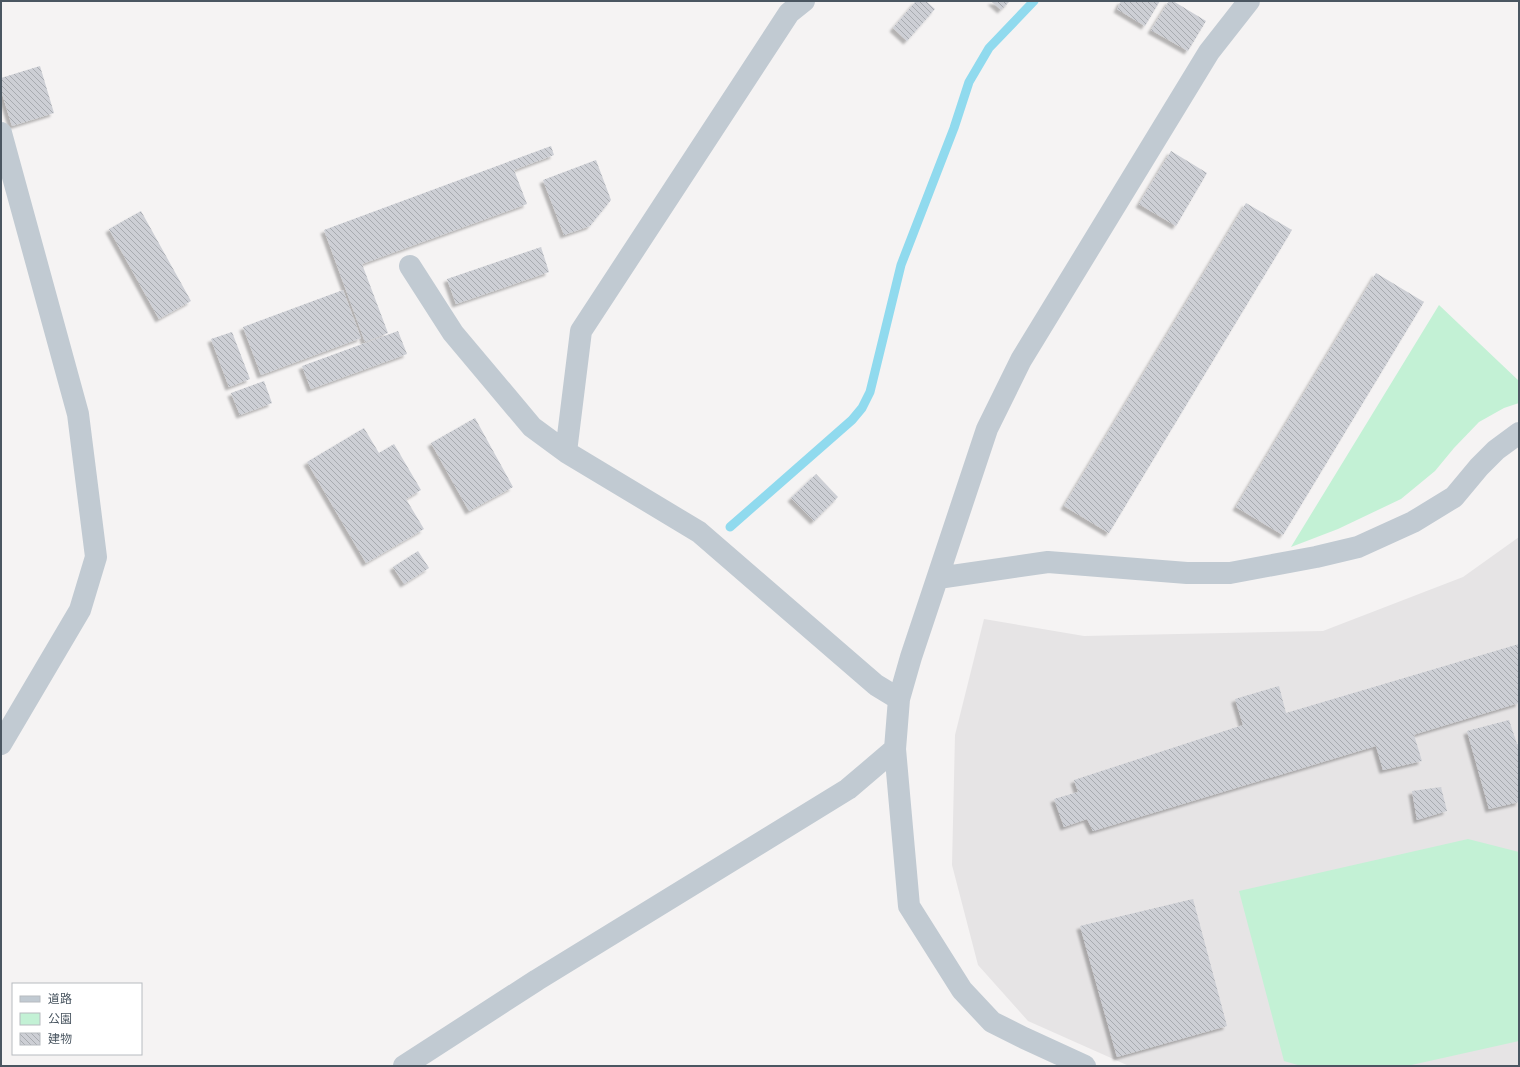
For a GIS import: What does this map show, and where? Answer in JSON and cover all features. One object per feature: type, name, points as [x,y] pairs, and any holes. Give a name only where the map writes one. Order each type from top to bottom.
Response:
[{"type":"street","points":[[566,452],[581,331],[789,13],[804,1]]},
{"type":"street","points":[[1085,1066],[992,1022],[962,990],[909,906],[895,749],[898,699],[987,429],[1021,360],[1209,52],[1249,1]]},
{"type":"street","points":[[1,133],[78,414],[96,557],[80,610],[1,744]]},
{"type":"street","points":[[410,266],[453,333],[532,427],[566,452],[699,532],[876,685],[898,699]]},
{"type":"street","points":[[938,578],[1048,562],[1187,574],[1230,573],[1316,557],[1358,547],[1414,522],[1454,497],[1479,467],[1496,450],[1519,433]]},
{"type":"street","points":[[404,1066],[537,980],[848,790],[895,749]]},
{"type":"shaded area","points":[[1519,537],[1519,1066],[1129,1066],[1028,1021],[978,965],[952,865],[955,735],[984,619],[1084,636],[1323,631],[1463,577]]},
{"type":"green space","points":[[1439,305],[1519,381],[1519,403],[1504,408],[1479,422],[1454,448],[1435,471],[1401,499],[1338,529],[1291,547]]},
{"type":"green space","points":[[1468,839],[1519,852],[1519,1041],[1407,1066],[1301,1066],[1284,1061],[1239,891]]},
{"type":"building","points":[[916,1],[926,1],[935,9],[907,41],[893,28]]},
{"type":"building","points":[[991,1],[1010,1],[1001,10]]},
{"type":"building","points":[[1121,1],[1160,1],[1145,26],[1117,9]]},
{"type":"building","points":[[1169,1],[1173,1],[1206,21],[1188,51],[1151,30]]},
{"type":"building","points":[[40,66],[54,113],[12,126],[1,90],[1,78]]},
{"type":"building","points":[[551,146],[554,155],[514,170],[527,204],[362,264],[388,333],[365,342],[324,230]]},
{"type":"building","points":[[1171,151],[1207,173],[1176,226],[1139,204]]},
{"type":"building","points":[[596,160],[611,200],[590,226],[564,235],[543,180]]},
{"type":"building","points":[[1246,203],[1292,230],[1109,533],[1064,506]]},
{"type":"building","points":[[141,211],[191,301],[159,319],[109,229]]},
{"type":"building","points":[[541,247],[549,272],[456,304],[447,279]]},
{"type":"building","points":[[1376,273],[1424,302],[1283,535],[1236,507]]},
{"type":"building","points":[[343,290],[361,338],[261,375],[243,327]]},
{"type":"building","points":[[398,331],[407,354],[311,389],[302,366]]},
{"type":"building","points":[[232,332],[250,379],[229,387],[211,339]]},
{"type":"building","points":[[264,381],[272,403],[240,415],[231,393]]},
{"type":"building","points":[[475,418],[513,487],[469,511],[431,443]]},
{"type":"building","points":[[364,428],[379,453],[394,444],[421,490],[406,499],[424,529],[366,563],[307,462]]},
{"type":"building","points":[[816,474],[838,497],[814,521],[791,498]]},
{"type":"building","points":[[418,551],[429,568],[404,584],[393,567]]},
{"type":"building","points":[[1519,644],[1519,703],[1403,738],[1414,735],[1422,761],[1383,770],[1376,746],[1093,831],[1087,819],[1064,827],[1054,799],[1078,792],[1074,780],[1243,725],[1235,699],[1279,686],[1286,713]]},
{"type":"building","points":[[1509,720],[1517,744],[1519,744],[1519,802],[1489,809],[1467,731]]},
{"type":"building","points":[[1441,787],[1447,811],[1417,820],[1412,791]]},
{"type":"building","points":[[1193,899],[1227,1026],[1117,1057],[1080,926]]},
{"type":"waterway","points":[[730,527],[852,420],[862,408],[870,392],[901,265],[954,128],[969,82],[989,48],[1034,1]]}]
